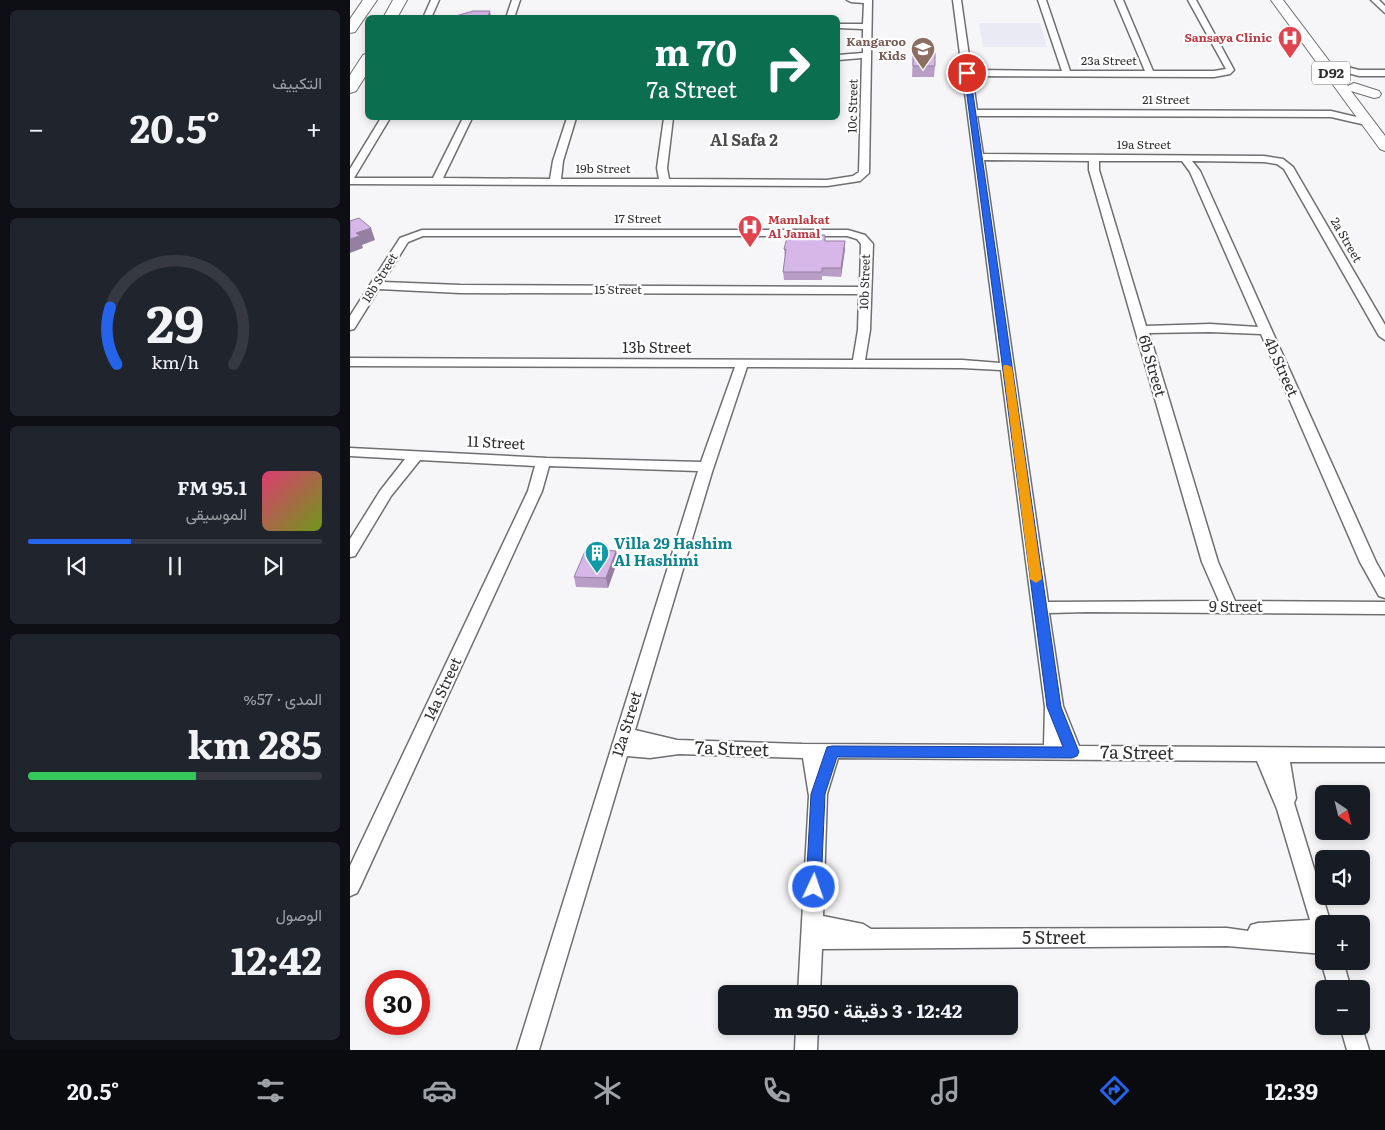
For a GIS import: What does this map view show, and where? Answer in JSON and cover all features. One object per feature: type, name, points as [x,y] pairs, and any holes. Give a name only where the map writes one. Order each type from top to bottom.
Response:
[{"type":"highway","points":[[358,0],[358,16]]},
{"type":"highway","points":[[350,29],[370,0]]},
{"type":"highway","points":[[350,88],[365,63]]},
{"type":"main road","name":"D92","points":[[1277,0],[1385,146]]},
{"type":"main road","name":"D92","points":[[1288,0],[1385,128]]},
{"type":"main road","points":[[1347,78],[1374,94]]},
{"type":"street","points":[[428,15],[435,0]]},
{"type":"street","points":[[511,15],[516,0]]},
{"type":"street","points":[[851,0],[868,0]]},
{"type":"street","name":"10c Street","points":[[856,179],[864,173],[868,0]]},
{"type":"street","points":[[957,0],[1054,707],[1072,752]]},
{"type":"street","points":[[1042,0],[1064,73]]},
{"type":"street","points":[[1119,0],[1153,74]]},
{"type":"street","name":"23a Street","points":[[967,72],[1153,74],[1227,72],[1230,70],[1229,66],[1192,0]]},
{"type":"street","points":[[1375,0],[1385,10]]},
{"type":"street","points":[[841,26],[867,26]]},
{"type":"street","points":[[840,57],[867,57]]},
{"type":"street","points":[[1347,78],[1354,72],[1385,73]]},
{"type":"street","points":[[1347,78],[1370,73]]},
{"type":"street","name":"21 Street","points":[[972,111],[1331,114],[1344,112],[1355,106]]},
{"type":"street","name":"21 Street","points":[[1331,114],[1366,122]]},
{"type":"street","points":[[350,177],[384,120]]},
{"type":"street","points":[[437,181],[466,120]]},
{"type":"street","points":[[550,182],[570,120]]},
{"type":"street","points":[[664,182],[662,168],[668,120]]},
{"type":"street","name":"19a Street","points":[[978,155],[1091,161],[1184,158]]},
{"type":"street","name":"4b Street","points":[[1184,158],[1195,165],[1264,328],[1368,562],[1385,592]]},
{"type":"street","name":"2a Street","points":[[1195,165],[1264,159],[1280,161],[1288,167],[1385,336]]},
{"type":"street","name":"6b Street","points":[[1091,161],[1223,607]]},
{"type":"street","points":[[651,182],[662,168]]},
{"type":"street","name":"19b Street","points":[[350,181],[827,183],[856,179]]},
{"type":"street","name":"17 Street","points":[[415,234],[428,232],[848,233],[861,237]]},
{"type":"street","name":"18b Street","points":[[350,326],[404,240],[415,234]]},
{"type":"street","name":"10b Street","points":[[861,237],[867,244],[864,365]]},
{"type":"street","name":"15 Street","points":[[374,287],[460,289],[865,289]]},
{"type":"street","points":[[1140,327],[1264,328]]},
{"type":"street","name":"13b Street","points":[[350,362],[1007,364]]},
{"type":"street","name":"12a Street","points":[[528,1050],[729,399],[736,364]]},
{"type":"street","name":"11 Street","points":[[350,452],[706,469]]},
{"type":"street","points":[[350,552],[411,455]]},
{"type":"street","name":"14a Street","points":[[350,887],[549,462]]},
{"type":"street","name":"4b Street","points":[[1368,562],[1369,572],[1383,608]]},
{"type":"street","name":"9 Street","points":[[1040,603],[1087,606],[1383,608]]},
{"type":"street","points":[[1053,752],[1052,724],[1054,707]]},
{"type":"street","name":"7a Street","points":[[622,742],[650,752],[679,747],[812,751],[1385,755]]},
{"type":"street","points":[[809,985],[818,794],[812,751]]},
{"type":"street","points":[[818,794],[832,751]]},
{"type":"street","points":[[1271,754],[1317,915]]},
{"type":"street","name":"5 Street","points":[[812,932],[881,938],[1227,938],[1248,940],[1315,936]]},
{"type":"street","points":[[806,1050],[807,1035]]},
{"type":"street","points":[[1354,1035],[1358,1050]]},
{"type":"shaded area","points":[[979,23],[1040,23],[1047,47],[983,47]]},
{"type":"building","points":[[473,11],[490,11],[488,15],[459,15]]},
{"type":"building","points":[[913,53],[935,53],[935,66],[913,66]]},
{"type":"building","points":[[359,218],[371,228],[356,233],[360,236],[350,239],[350,221]]},
{"type":"building","points":[[788,234],[825,235],[825,241],[845,241],[841,268],[822,268],[822,272],[783,272],[786,249],[784,249]]},
{"type":"building","points":[[586,549],[616,551],[606,578],[574,577]]},
{"type":"slow traffic","points":[[1007,367],[1036,579]]},
{"type":"place","name":"Sansaya Clinic","points":[[1290,59]]},
{"type":"place","name":"Kangaroo Kids","points":[[923,70]]},
{"type":"place","name":"Mamlakat Al Jamal","points":[[750,248]]},
{"type":"place","name":"Villa 29 Hashim Al Hashimi","points":[[597,574]]},
{"type":"district","name":"Al Safa 2","points":[[744,140]]},
{"type":"route","points":[[814,887],[818,794],[832,751],[1072,752],[1054,707],[967,73]]}]
